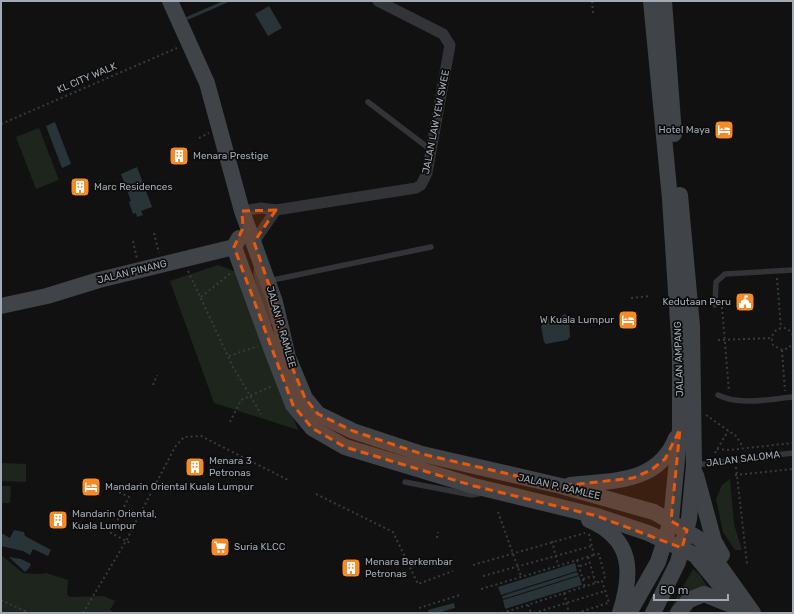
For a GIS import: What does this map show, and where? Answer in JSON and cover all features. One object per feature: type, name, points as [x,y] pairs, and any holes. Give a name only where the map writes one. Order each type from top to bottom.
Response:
[{"type":"street","name":"JALAN P. RAMLEE","points":[[170,1],[206,82],[243,214],[268,281],[288,357],[305,398],[318,414],[353,431],[422,454],[561,486],[646,508],[687,530],[701,540],[745,609]]},
{"type":"street","name":"JALAN LAW YEW SWEE","points":[[243,214],[261,208],[276,210],[416,188],[421,185],[428,173],[450,45],[443,34],[378,1]]},
{"type":"street","name":"JALAN AMPANG","points":[[629,613],[658,562],[666,541],[671,521],[680,428],[680,353],[670,199],[651,1]]},
{"type":"street","name":"JALAN AMPANG","points":[[653,613],[676,567],[682,548],[690,510],[694,466],[692,326],[664,1]]},
{"type":"street","points":[[257,249],[276,210]]},
{"type":"street","points":[[234,246],[241,234],[243,214]]},
{"type":"street","name":"JALAN P. RAMLEE","points":[[234,246],[293,405],[312,428],[345,447],[496,491],[597,516],[648,533],[695,555],[745,609]]},
{"type":"street","name":"JALAN PINANG","points":[[1,306],[47,296],[99,280],[234,246]]},
{"type":"street","points":[[561,486],[633,478],[651,470],[665,459],[672,449],[680,428]]},
{"type":"street","points":[[694,466],[714,541],[729,566],[745,609]]},
{"type":"street","points":[[544,503],[591,521],[615,537],[622,545],[628,564],[628,574],[613,607]]},
{"type":"street","points":[[678,613],[689,600],[704,594],[745,609]]},
{"type":"lane","points":[[368,102],[431,150]]},
{"type":"lane","points":[[268,281],[431,247]]},
{"type":"lane","points":[[257,249],[256,274],[270,322]]},
{"type":"lane","points":[[715,304],[716,282],[725,274],[793,270]]},
{"type":"lane","points":[[718,395],[728,400],[793,397]]},
{"type":"lane","name":"JALAN SALOMA","points":[[694,466],[793,453]]},
{"type":"lane","points":[[404,482],[472,495],[496,491]]},
{"type":"path","points":[[592,1],[593,13]]},
{"type":"path","name":"KL CITY WALK","points":[[1,124],[180,47]]},
{"type":"path","points":[[199,138],[212,132]]},
{"type":"path","points":[[154,233],[160,256]]},
{"type":"path","points":[[133,241],[138,262]]},
{"type":"path","points":[[188,269],[229,356],[249,395],[261,414]]},
{"type":"path","points":[[201,297],[229,274]]},
{"type":"path","points":[[770,279],[778,278],[781,328]]},
{"type":"path","points":[[631,298],[651,296]]},
{"type":"path","points":[[722,305],[729,392]]},
{"type":"path","points":[[793,335],[788,329],[781,328],[774,331],[772,338],[773,345],[782,350],[789,348],[793,342]]},
{"type":"path","points":[[718,340],[772,338]]},
{"type":"path","points":[[229,356],[264,344]]},
{"type":"path","points":[[782,350],[785,392]]},
{"type":"path","points":[[153,385],[157,375]]},
{"type":"path","points":[[230,422],[242,400],[249,395],[275,385]]},
{"type":"path","points":[[706,416],[736,436],[743,448]]},
{"type":"path","points":[[715,453],[728,431]]},
{"type":"path","points":[[83,613],[126,541],[175,447],[184,437],[201,436],[288,480]]},
{"type":"path","points":[[717,449],[729,450],[793,443]]},
{"type":"path","points":[[736,460],[736,475],[747,564]]},
{"type":"path","points":[[736,475],[793,469]]},
{"type":"path","points":[[110,488],[129,497],[111,533],[132,544]]},
{"type":"path","points":[[316,494],[393,532],[418,584],[453,571]]},
{"type":"path","points":[[498,512],[521,576]]},
{"type":"path","points":[[437,538],[438,532]]},
{"type":"path","points":[[473,565],[513,552],[588,532],[594,555]]},
{"type":"path","points":[[552,541],[558,566]]},
{"type":"path","points":[[483,576],[518,568],[592,546]]},
{"type":"path","points":[[480,589],[599,554],[605,578],[602,581],[502,613]]},
{"type":"path","points":[[588,557],[596,584]]},
{"type":"path","points":[[577,560],[585,587]]},
{"type":"path","points":[[579,566],[590,563]]},
{"type":"path","points":[[583,579],[593,576]]},
{"type":"path","points":[[577,613],[613,607],[602,581]]},
{"type":"path","points":[[528,605],[533,613],[605,591]]},
{"type":"path","points":[[564,593],[569,613]]},
{"type":"path","points":[[419,608],[460,595]]},
{"type":"path","points":[[1,600],[28,613]]},
{"type":"highlighted area","points":[[276,210],[254,242],[275,302],[288,357],[305,398],[318,414],[353,431],[422,454],[561,486],[633,478],[651,470],[665,459],[680,429],[671,521],[687,530],[682,548],[597,516],[474,486],[345,447],[312,428],[293,405],[234,247],[243,228],[242,211]]},
{"type":"shaded area","points":[[269,6],[282,28],[268,36],[255,14]]},
{"type":"shaded area","points":[[55,122],[71,164],[62,168],[46,126]]},
{"type":"shaded area","points":[[39,128],[59,180],[36,189],[16,137]]},
{"type":"shaded area","points":[[137,167],[152,207],[141,211],[143,215],[137,217],[136,213],[133,214],[129,202],[131,201],[121,174]]},
{"type":"shaded area","points":[[218,265],[239,273],[298,430],[214,403],[170,281]]},
{"type":"shaded area","points":[[565,314],[569,317],[570,337],[567,340],[546,344],[544,342],[541,326],[551,316],[554,320]]},
{"type":"shaded area","points":[[1,463],[26,464],[26,482],[1,481]]},
{"type":"shaded area","points":[[730,479],[734,524],[742,550],[735,550],[723,532],[716,499],[722,485]]},
{"type":"shaded area","points":[[1,486],[11,486],[10,503],[1,503]]},
{"type":"shaded area","points":[[14,530],[24,532],[25,536],[51,550],[48,556],[33,549],[30,555],[23,551],[1,546],[1,533],[10,538]]},
{"type":"shaded area","points":[[1,555],[23,573],[46,573],[68,580],[67,595],[71,597],[104,596],[115,601],[110,610],[115,613],[1,613]]},
{"type":"shaded area","points":[[9,557],[21,559],[31,564],[25,572]]},
{"type":"shaded area","points":[[575,563],[577,571],[501,595],[498,587]]},
{"type":"shaded area","points":[[693,569],[700,575],[709,589],[674,613],[668,613]]},
{"type":"shaded area","points":[[577,572],[579,575],[503,599],[502,596]]},
{"type":"shaded area","points":[[579,576],[582,585],[505,609],[503,600]]},
{"type":"shaded area","points":[[454,603],[455,608],[438,613],[429,613],[428,610]]},
{"type":"waterway","points":[[188,18],[227,1]]},
{"type":"place","name":"Hotel Maya","points":[[724,130]]},
{"type":"place","name":"Menara Prestige","points":[[179,156]]},
{"type":"place","name":"Marc Residences","points":[[80,187]]},
{"type":"place","name":"Kedutaan Peru","points":[[745,302]]},
{"type":"place","name":"W Kuala Lumpur","points":[[628,320]]},
{"type":"place","name":"Menara 3 Petronas","points":[[195,467]]},
{"type":"place","name":"Mandarin Oriental Kuala Lumpur","points":[[91,487]]},
{"type":"place","name":"Mandarin Oriental, Kuala Lumpur","points":[[58,520]]},
{"type":"place","name":"Suria KLCC","points":[[220,547]]},
{"type":"place","name":"Menara Berkembar Petronas","points":[[351,568]]}]
